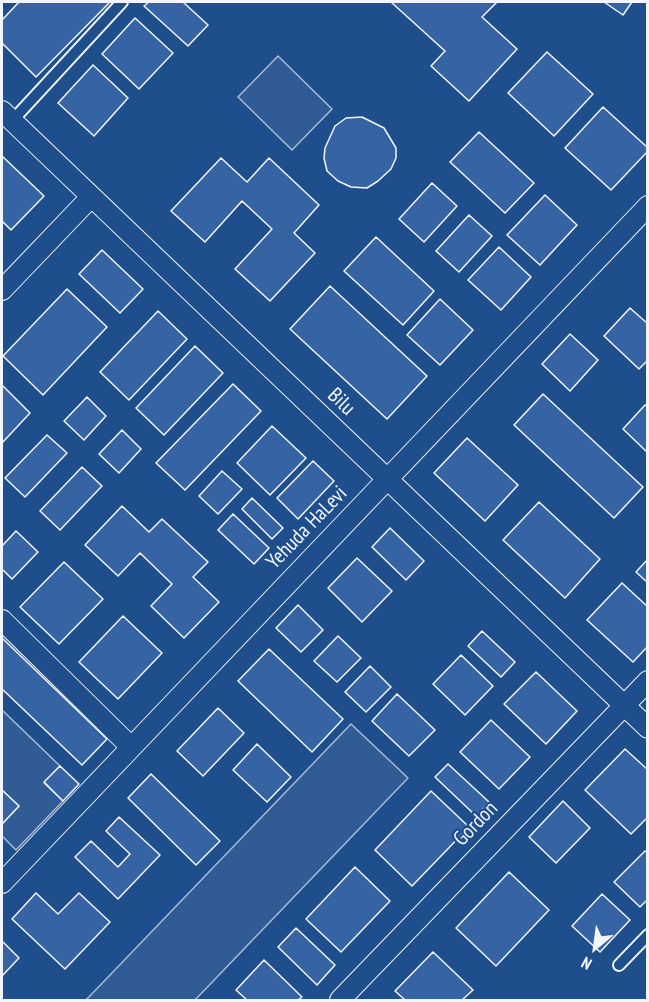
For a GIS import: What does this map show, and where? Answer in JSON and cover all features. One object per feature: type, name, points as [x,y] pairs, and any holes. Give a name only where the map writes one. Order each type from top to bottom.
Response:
[{"type":"street","name":"Bilu","points":[[7,116],[648,728]]},
{"type":"street","points":[[2,290],[92,197]]},
{"type":"street","name":"Yehuda HaLevi","points":[[2,883],[648,206]]},
{"type":"street","points":[[2,620],[131,747]]},
{"type":"street","name":"Gordon","points":[[340,1000],[648,681]]},
{"type":"lane","points":[[7,116],[122,2]]},
{"type":"lane","points":[[619,965],[648,935]]},
{"type":"shaded area","points":[[278,56],[332,109],[292,150],[238,97]]},
{"type":"shaded area","points":[[2,710],[60,766],[44,783],[63,801],[16,850],[2,836],[2,824],[19,806],[2,792]]},
{"type":"shaded area","points":[[351,724],[408,778],[195,1000],[86,1000]]},
{"type":"building","points":[[19,2],[110,2],[36,77],[2,43],[2,20]]},
{"type":"building","points":[[149,2],[183,2],[208,25],[188,46],[144,6]]},
{"type":"building","points":[[391,2],[497,2],[482,17],[517,49],[469,101],[431,66],[445,51]]},
{"type":"building","points":[[604,2],[632,2],[623,15]]},
{"type":"building","points":[[135,18],[173,53],[139,89],[102,54]]},
{"type":"building","points":[[547,52],[593,94],[554,136],[508,93]]},
{"type":"building","points":[[93,65],[128,98],[94,136],[58,103]]},
{"type":"building","points":[[603,107],[648,148],[648,151],[611,190],[565,148]]},
{"type":"building","points":[[362,117],[384,128],[396,148],[396,158],[391,169],[367,188],[351,187],[338,181],[327,171],[324,158],[325,148],[335,126],[346,118]]},
{"type":"building","points":[[479,132],[534,183],[505,213],[450,162]]},
{"type":"building","points":[[2,156],[44,196],[11,230],[2,221]]},
{"type":"building","points":[[221,158],[247,182],[269,158],[319,205],[294,233],[315,253],[270,301],[235,269],[272,229],[242,201],[205,242],[171,211]]},
{"type":"building","points":[[432,183],[457,206],[424,242],[399,219]]},
{"type":"building","points":[[545,195],[577,225],[540,265],[507,235]]},
{"type":"building","points":[[469,215],[492,236],[459,272],[436,251]]},
{"type":"building","points":[[376,237],[434,291],[403,325],[344,271]]},
{"type":"building","points":[[499,247],[531,277],[501,310],[468,280]]},
{"type":"building","points":[[102,250],[143,289],[120,313],[79,274]]},
{"type":"building","points":[[330,286],[427,376],[387,419],[290,329]]},
{"type":"building","points":[[67,289],[107,327],[43,395],[3,356]]},
{"type":"building","points":[[440,299],[473,330],[440,365],[407,335]]},
{"type":"building","points":[[630,308],[648,324],[648,360],[639,369],[604,336]]},
{"type":"building","points":[[158,311],[187,339],[129,400],[100,372]]},
{"type":"building","points":[[570,334],[598,360],[570,391],[542,364]]},
{"type":"building","points":[[195,346],[223,373],[164,435],[136,408]]},
{"type":"building","points":[[233,384],[261,411],[185,490],[156,463]]},
{"type":"building","points":[[2,385],[30,413],[2,443]]},
{"type":"building","points":[[543,394],[643,487],[614,518],[514,425]]},
{"type":"building","points":[[87,397],[106,416],[84,440],[64,421]]},
{"type":"building","points":[[645,405],[648,407],[648,453],[623,429]]},
{"type":"building","points":[[272,426],[306,458],[270,495],[237,463]]},
{"type":"building","points":[[122,430],[141,449],[119,473],[99,454]]},
{"type":"building","points":[[47,435],[67,453],[25,497],[5,478]]},
{"type":"building","points":[[467,438],[518,485],[485,521],[434,473]]},
{"type":"building","points":[[313,461],[334,481],[298,519],[277,498]]},
{"type":"building","points":[[82,467],[102,486],[60,530],[40,511]]},
{"type":"building","points":[[222,471],[242,489],[218,514],[199,496]]},
{"type":"building","points":[[252,498],[283,528],[272,539],[242,509]]},
{"type":"building","points":[[539,502],[600,559],[565,598],[503,540]]},
{"type":"building","points":[[122,506],[149,532],[162,519],[208,562],[193,577],[219,602],[184,638],[151,606],[172,584],[140,553],[118,576],[85,545]]},
{"type":"building","points":[[233,514],[269,548],[254,564],[218,530]]},
{"type":"building","points":[[390,528],[424,561],[406,580],[372,547]]},
{"type":"building","points":[[16,531],[38,552],[12,579],[2,569],[2,546]]},
{"type":"building","points":[[357,558],[392,591],[362,622],[328,588]]},
{"type":"building","points":[[648,559],[648,583],[636,572]]},
{"type":"building","points":[[64,562],[103,599],[59,644],[20,607]]},
{"type":"building","points":[[622,583],[648,607],[648,646],[633,662],[587,620]]},
{"type":"building","points":[[298,605],[323,630],[301,652],[276,628]]},
{"type":"building","points":[[123,616],[162,653],[118,699],[79,662]]},
{"type":"building","points":[[482,631],[515,662],[501,677],[468,646]]},
{"type":"building","points":[[338,636],[361,658],[337,682],[314,661]]},
{"type":"building","points":[[2,638],[107,739],[82,765],[2,689]]},
{"type":"building","points":[[269,649],[343,719],[312,752],[238,681]]},
{"type":"building","points":[[461,655],[493,686],[465,715],[433,684]]},
{"type":"building","points":[[370,666],[391,687],[366,712],[345,692]]},
{"type":"building","points":[[536,672],[577,711],[546,744],[504,704]]},
{"type":"building","points":[[397,694],[435,730],[409,756],[372,721]]},
{"type":"building","points":[[218,708],[244,733],[203,776],[177,751]]},
{"type":"building","points":[[491,720],[530,757],[499,789],[460,752]]},
{"type":"building","points":[[257,744],[291,777],[267,802],[233,770]]},
{"type":"building","points":[[625,749],[648,770],[648,817],[631,834],[585,790]]},
{"type":"building","points":[[448,764],[489,802],[476,816],[435,777]]},
{"type":"building","points":[[60,766],[79,784],[63,801],[44,782]]},
{"type":"building","points":[[151,774],[220,841],[196,865],[128,798]]},
{"type":"building","points":[[431,791],[469,827],[412,886],[375,850]]},
{"type":"building","points":[[2,792],[19,806],[2,824]]},
{"type":"building","points":[[563,801],[590,828],[556,863],[529,837]]},
{"type":"building","points":[[119,817],[160,855],[118,899],[75,857],[91,841],[118,867],[130,854],[106,831]]},
{"type":"building","points":[[645,851],[648,853],[648,899],[640,907],[614,882]]},
{"type":"building","points":[[355,867],[390,901],[341,952],[306,919]]},
{"type":"building","points":[[509,872],[549,910],[496,966],[456,928]]},
{"type":"building","points":[[36,893],[58,914],[79,893],[110,922],[65,969],[12,919]]},
{"type":"building","points":[[602,894],[630,920],[600,952],[572,926]]},
{"type":"building","points":[[296,928],[335,965],[317,985],[278,947]]},
{"type":"building","points":[[2,941],[19,958],[2,976]]},
{"type":"building","points":[[433,952],[473,990],[462,1000],[405,1000],[395,991]]},
{"type":"building","points":[[264,960],[302,997],[298,1000],[247,1000],[236,990]]}]
